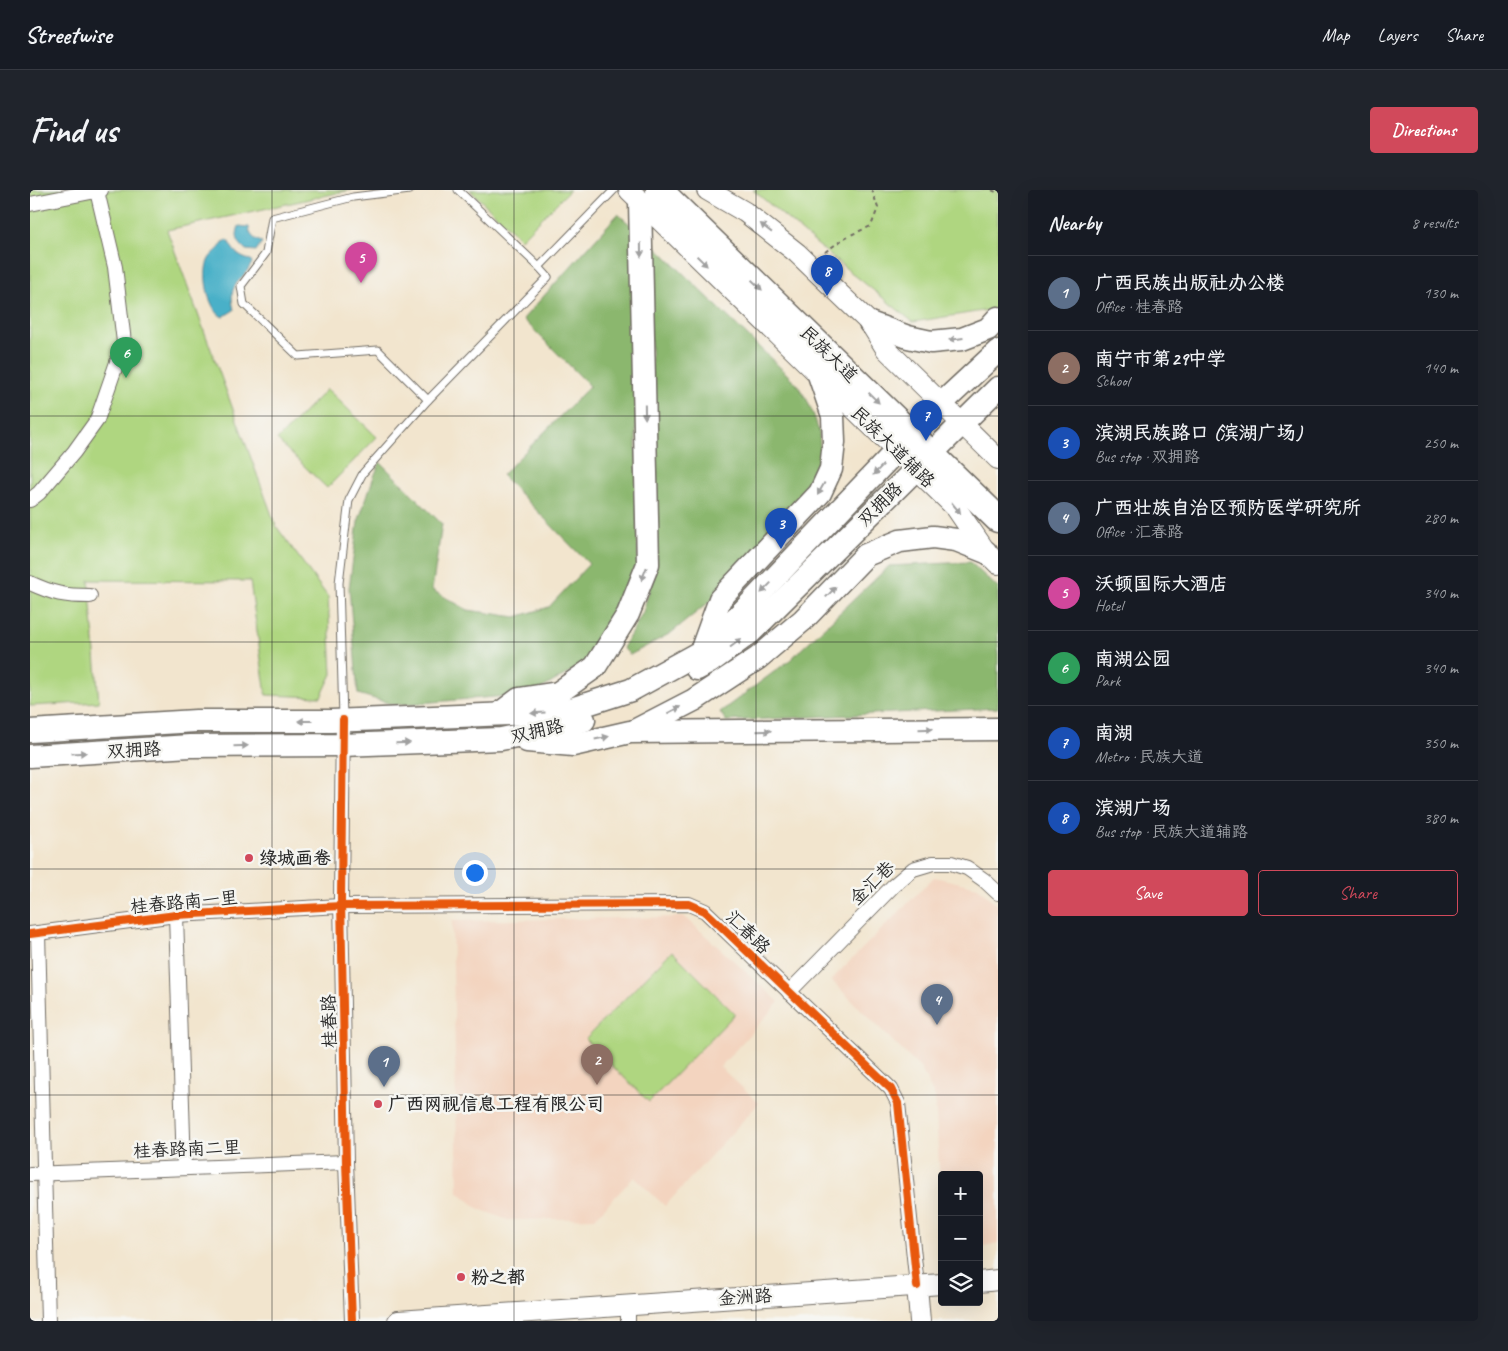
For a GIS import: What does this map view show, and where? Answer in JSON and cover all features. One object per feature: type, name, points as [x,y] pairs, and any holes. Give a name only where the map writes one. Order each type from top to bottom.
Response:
[{"type":"highway","name":"民族大道","points":[[684,190],[918,428],[938,447],[998,494]]},
{"type":"highway","name":"民族大道","points":[[643,194],[918,428]]},
{"type":"highway","name":"民族大道","points":[[938,447],[998,519]]},
{"type":"main road","points":[[498,715],[519,699],[558,693],[595,667],[628,614],[648,564],[643,194]]},
{"type":"main road","points":[[870,323],[908,337],[931,342],[962,339],[988,330],[998,318]]},
{"type":"main road","name":"双拥路","points":[[30,730],[196,721],[343,720],[562,712],[631,690],[702,651],[742,612],[918,428],[998,351]]},
{"type":"main road","points":[[702,651],[720,600],[820,493],[831,469],[834,442],[833,416],[819,375]]},
{"type":"main road","name":"双拥路","points":[[30,756],[190,746],[342,745],[501,739],[566,726],[636,702],[710,662],[751,632],[998,388]]},
{"type":"main road","points":[[630,732],[694,700],[758,658],[803,620],[866,556],[900,540],[934,536],[956,540],[992,558]]},
{"type":"main road","points":[[501,739],[573,744],[630,732],[998,729]]},
{"type":"street","points":[[30,204],[99,190],[115,267],[124,342],[97,420],[74,452],[39,493],[30,500]]},
{"type":"street","name":"民族大道辅路","points":[[707,190],[745,212],[797,253],[870,323],[886,349],[918,428]]},
{"type":"street","name":"民族大道辅路","points":[[643,194],[819,375],[918,428],[938,447],[956,508],[992,558]]},
{"type":"street","name":"民族大道辅路","points":[[938,447],[998,459]]},
{"type":"street","points":[[30,583],[52,593],[70,596],[90,596]]},
{"type":"street","name":"桂春路","points":[[343,720],[341,906],[346,1162],[352,1321]]},
{"type":"street","name":"金汇巷","points":[[789,992],[893,886],[914,869],[933,863],[951,863],[967,868],[998,893]]},
{"type":"street","name":"汇春路","points":[[341,906],[689,904],[704,912],[891,1089],[898,1102],[911,1287],[920,1321]]},
{"type":"street","name":"桂春路南一里","points":[[34,934],[176,915],[341,906]]},
{"type":"street","points":[[176,915],[184,1168]]},
{"type":"street","points":[[34,934],[48,1321]]},
{"type":"street","name":"桂春路南二里","points":[[30,1174],[346,1162]]},
{"type":"street","points":[[983,1282],[998,1280]]},
{"type":"street","name":"金洲路","points":[[398,1321],[628,1313],[938,1284]]},
{"type":"street","name":"汇春路","points":[[906,1321],[911,1287]]},
{"type":"lane","points":[[410,190],[353,198],[272,218],[266,253],[241,286],[244,304],[298,356],[378,350],[428,400]]},
{"type":"lane","points":[[343,720],[338,583],[349,500],[363,473],[428,400],[548,276],[458,190]]},
{"type":"lane","points":[[540,267],[614,190]]},
{"type":"path","points":[[825,252],[846,237],[871,226],[878,208],[872,190]]},
{"type":"path","points":[[992,190],[998,194]]},
{"type":"shaded area","points":[[934,877],[978,887],[998,906],[998,1243],[983,1246],[983,1171],[939,1171],[935,1097],[921,1069],[831,980]]},
{"type":"shaded area","points":[[685,917],[779,1002],[720,1067],[759,1103],[665,1206],[634,1177],[595,1218],[508,1220],[479,1209],[458,1192],[452,921]]},
{"type":"green space","points":[[30,190],[351,190],[167,230],[276,526],[328,597],[332,674],[321,697],[266,695],[250,581],[89,580],[99,702],[30,706]]},
{"type":"green space","points":[[470,190],[570,190],[521,239]]},
{"type":"green space","points":[[753,190],[998,190],[998,306],[995,309],[913,322]]},
{"type":"green space","points":[[618,214],[633,227],[638,564],[621,609],[589,661],[532,694],[395,705],[358,694],[349,588],[358,522],[380,462],[442,524],[432,590],[468,610],[516,617],[549,607],[589,564],[502,475],[590,386],[523,319]]},
{"type":"green space","points":[[648,239],[796,383],[807,400],[814,416],[819,432],[820,447],[817,466],[810,486],[790,522],[723,591],[671,633],[630,655],[623,648],[643,612],[657,563]]},
{"type":"green space","points":[[327,389],[377,437],[327,488],[277,440]]},
{"type":"green space","points":[[970,562],[998,588],[998,708],[726,721],[720,712],[790,660],[889,566]]},
{"type":"green space","points":[[672,951],[735,1014],[649,1102],[585,1039]]},
{"type":"water","points":[[239,226],[249,227],[253,237],[262,242],[256,251],[246,250],[241,244],[237,236]]},
{"type":"water","points":[[228,240],[237,253],[243,258],[251,260],[252,263],[234,288],[232,301],[234,310],[223,317],[213,308],[210,300],[206,283],[206,267],[209,258],[223,242]]},
{"type":"cycle path","points":[[343,720],[341,900],[346,1162],[352,1321]]},
{"type":"cycle path","points":[[30,934],[176,915],[341,906],[689,904],[705,911],[891,1089],[898,1103],[917,1286]]},
{"type":"place","name":"沃顿国际大酒店","points":[[361,283]]},
{"type":"place","name":"滨湖广场","points":[[827,296]]},
{"type":"place","name":"南湖公园","points":[[126,378]]},
{"type":"place","name":"南湖","points":[[926,441]]},
{"type":"place","name":"滨湖民族路口 (滨湖广场)","points":[[781,549]]},
{"type":"place","name":"绿城画卷","points":[[249,858]]},
{"type":"place","name":"广西壮族自治区预防医学研究所","points":[[937,1025]]},
{"type":"place","name":"南宁市第29中学","points":[[597,1085]]},
{"type":"place","name":"广西民族出版社办公楼","points":[[384,1087]]},
{"type":"place","name":"广西网视信息工程有限公司","points":[[378,1104]]},
{"type":"place","name":"粉之都","points":[[461,1277]]}]
